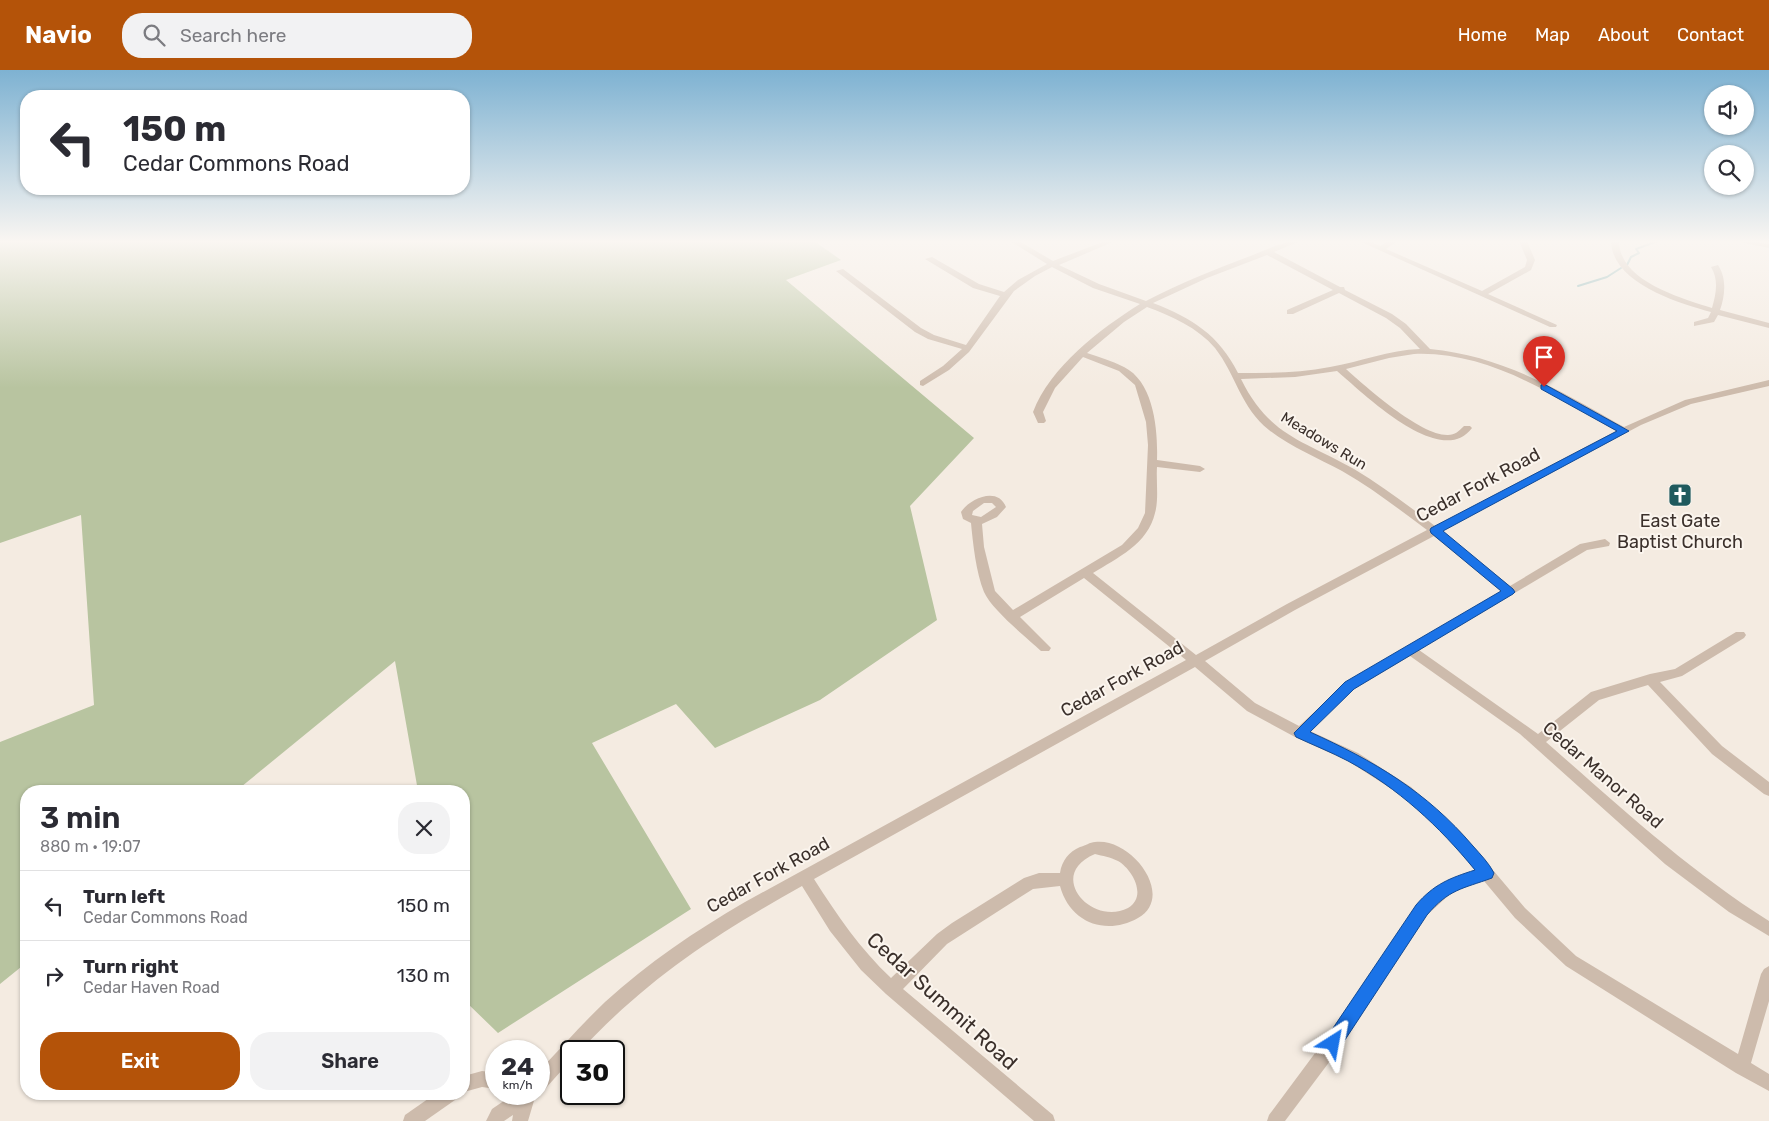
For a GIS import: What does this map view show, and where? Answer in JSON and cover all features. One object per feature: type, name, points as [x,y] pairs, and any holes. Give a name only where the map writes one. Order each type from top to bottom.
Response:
[{"type":"street","points":[[865,290],[918,330],[931,337],[967,348]]},
{"type":"street","points":[[989,290],[1006,295]]},
{"type":"street","points":[[923,383],[952,363],[967,348],[1011,290]]},
{"type":"street","name":"Meadows Run","points":[[1108,290],[1185,320],[1206,334],[1223,351],[1245,397],[1262,418],[1276,430],[1359,477],[1435,530],[1509,592]]},
{"type":"street","points":[[1041,421],[1038,412],[1040,405],[1054,383],[1081,353],[1109,327],[1145,304],[1175,290]]},
{"type":"street","points":[[1290,312],[1341,290]]},
{"type":"street","points":[[1341,290],[1390,316],[1407,330],[1428,352]]},
{"type":"street","points":[[1473,290],[1553,325]]},
{"type":"street","points":[[1482,294],[1489,290]]},
{"type":"street","points":[[1661,290],[1678,299],[1769,326]]},
{"type":"street","points":[[1696,324],[1711,320],[1719,290]]},
{"type":"street","points":[[1235,376],[1293,375],[1340,368],[1396,354],[1428,352],[1475,358],[1518,373],[1624,431]]},
{"type":"street","points":[[1011,617],[1126,548],[1142,530],[1150,513],[1153,463],[1151,422],[1139,384],[1122,369],[1081,353]]},
{"type":"street","points":[[1340,368],[1382,402],[1425,431],[1449,438],[1462,434],[1466,428]]},
{"type":"street","name":"Cedar Fork Road","points":[[550,1071],[620,998],[707,932],[1290,607],[1624,431],[1688,402],[1769,383]]},
{"type":"street","points":[[1153,463],[1200,469]]},
{"type":"street","points":[[976,521],[976,533],[988,587],[997,602],[1011,617],[1045,648]]},
{"type":"street","points":[[1300,733],[1350,686],[1584,547],[1605,543]]},
{"type":"street","points":[[1086,573],[1251,707],[1300,733],[1353,757],[1406,791],[1454,835],[1520,913],[1570,961],[1769,1083]]},
{"type":"street","points":[[1537,742],[1595,696],[1650,679],[1678,673],[1740,635]]},
{"type":"street","name":"Cedar Manor Road","points":[[1410,650],[1537,742],[1670,859],[1734,907],[1769,929]]},
{"type":"street","points":[[1650,679],[1718,750],[1769,790]]},
{"type":"street","points":[[1095,848],[1112,850],[1128,858],[1139,871],[1144,887],[1144,895],[1137,909],[1131,914],[1115,920],[1106,920],[1081,909],[1070,895],[1066,878],[1069,864],[1080,853],[1095,848]]},
{"type":"street","points":[[1275,1121],[1328,1050],[1431,899],[1450,885],[1487,873]]},
{"type":"street","name":"Cedar Summit Road","points":[[805,877],[849,946],[892,989],[1047,1121]]},
{"type":"street","points":[[892,989],[942,939],[972,918],[1029,883],[1038,880],[1066,878]]},
{"type":"street","points":[[1742,1067],[1769,974]]},
{"type":"street","points":[[470,1082],[485,1079]]},
{"type":"street","points":[[411,1121],[440,1100]]},
{"type":"street","points":[[494,1121],[498,1115],[511,1105]]},
{"type":"street","points":[[520,1121],[524,1105]]},
{"type":"green space","points":[[0,290],[798,290],[974,438],[910,506],[937,620],[820,700],[715,748],[676,704],[592,743],[691,909],[498,1033],[470,1006],[470,785],[417,785],[395,661],[243,785],[20,785],[20,968],[0,984],[0,742],[94,705],[81,515],[0,543]]},
{"type":"place","name":"East Gate Baptist Church","points":[[1680,495]]},
{"type":"route","points":[[1333,1043],[1431,899],[1450,885],[1487,873],[1454,835],[1406,791],[1353,757],[1300,733],[1350,686],[1509,592],[1435,530],[1624,431],[1544,387]]}]
